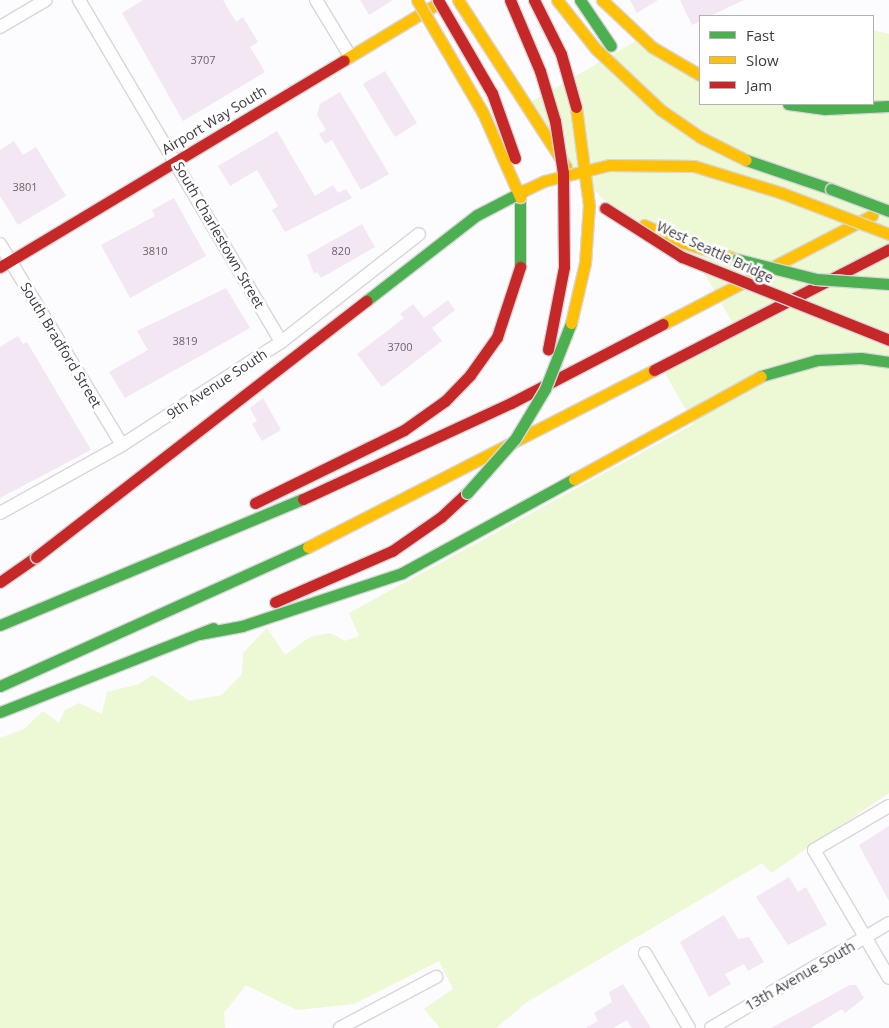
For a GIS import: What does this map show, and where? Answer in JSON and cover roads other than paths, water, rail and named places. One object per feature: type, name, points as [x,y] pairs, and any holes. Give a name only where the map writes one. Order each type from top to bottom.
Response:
[{"type":"main road","points":[[417,0],[483,113],[520,197]]},
{"type":"main road","points":[[242,509],[318,474],[418,420],[452,395],[476,368],[500,329],[518,280],[522,250],[520,197],[514,151],[503,117],[438,0]]},
{"type":"main road","name":"Airport Way South","points":[[5,264],[444,0]]},
{"type":"main road","name":"West Seattle Bridge","points":[[458,0],[531,117],[582,188],[605,208],[682,257],[889,340]]},
{"type":"main road","points":[[467,493],[517,421],[538,376],[556,321],[564,261],[565,194],[556,129],[538,66],[510,0]]},
{"type":"main road","points":[[0,712],[343,575],[416,536],[467,493],[512,444],[544,389],[568,335],[585,262],[589,205],[581,122],[561,54],[534,0]]},
{"type":"main road","points":[[557,0],[596,49],[662,110],[700,138],[733,156],[889,210]]},
{"type":"main road","points":[[580,0],[606,41],[675,107],[738,148],[832,189]]},
{"type":"main road","points":[[602,0],[652,47],[699,74]]},
{"type":"main road","points":[[478,6],[531,117]]},
{"type":"main road","points":[[795,105],[825,109],[889,106]]},
{"type":"main road","points":[[0,582],[477,215],[544,181],[609,165],[694,166],[782,193],[889,234]]},
{"type":"main road","points":[[0,625],[325,490],[511,403],[889,206]]},
{"type":"main road","points":[[605,208],[708,252],[816,279],[889,284]]},
{"type":"main road","points":[[0,686],[345,530],[889,249]]},
{"type":"main road","points":[[199,634],[242,626],[349,593],[441,554],[753,379],[807,362],[860,358],[889,362]]},
{"type":"main road","points":[[175,553],[200,528]]},
{"type":"street","points":[[0,27],[46,0]]},
{"type":"street","name":"South Charlestown Street","points":[[79,0],[176,160],[281,342]]},
{"type":"street","points":[[316,0],[350,56]]},
{"type":"street","name":"9th Avenue South","points":[[0,513],[122,445],[281,342],[419,234]]},
{"type":"street","name":"South Bradford Street","points":[[0,244],[5,264],[122,445]]},
{"type":"street","points":[[889,806],[814,850],[889,978]]},
{"type":"street","name":"13th Avenue South","points":[[710,1028],[889,923]]},
{"type":"street","points":[[645,953],[689,1028]]},
{"type":"street","points":[[340,1028],[436,977]]}]
